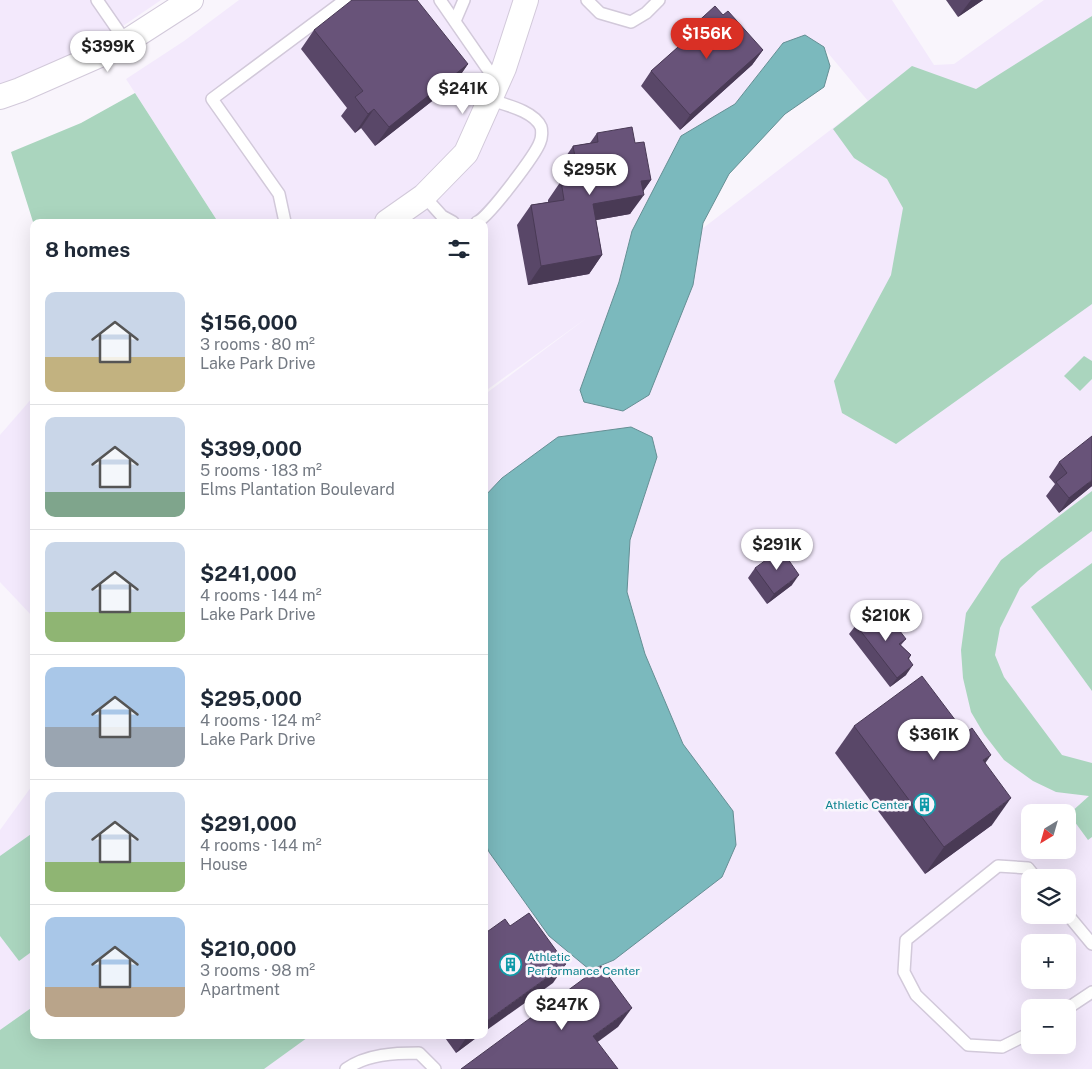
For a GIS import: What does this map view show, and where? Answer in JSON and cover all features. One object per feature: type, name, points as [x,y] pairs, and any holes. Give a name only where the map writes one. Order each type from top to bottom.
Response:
[{"type":"street","points":[[0,97],[20,90],[126,42],[191,0]]},
{"type":"street","points":[[391,219],[424,196],[466,153],[494,92],[526,0]]},
{"type":"lane","points":[[97,0],[126,42]]},
{"type":"lane","points":[[284,219],[279,194],[212,99],[345,0]]},
{"type":"lane","points":[[440,0],[455,21],[494,92],[529,114],[542,128],[540,142],[499,201],[480,219]]},
{"type":"lane","points":[[455,21],[464,0]]},
{"type":"lane","points":[[587,0],[600,13],[613,19],[630,22],[646,13],[659,0]]},
{"type":"lane","points":[[424,196],[442,216],[448,219]]},
{"type":"lane","points":[[1021,1037],[1002,1047],[968,1045],[916,996],[904,972],[906,940],[998,866],[1029,869]]},
{"type":"lane","points":[[1075,924],[1092,944]]},
{"type":"lane","points":[[1076,1003],[1092,992]]},
{"type":"lane","points":[[346,1069],[353,1064],[389,1053],[419,1053],[435,1069]]},
{"type":"shaded area","points":[[0,0],[161,0],[98,43],[34,73],[0,84]]},
{"type":"shaded area","points":[[239,0],[892,0],[934,65],[954,64],[1044,0],[1092,0],[1092,1069],[0,1069],[0,830],[30,789],[30,1039],[488,1039],[488,392],[588,317],[488,389],[488,219],[216,219],[126,79],[184,41]],"holes":[[[783,43],[823,47],[868,101],[615,296],[632,231],[681,136],[735,104]]]},
{"type":"shaded area","points":[[30,401],[30,614],[0,582],[0,435]]},
{"type":"green space","points":[[1092,16],[1092,304],[896,444],[842,413],[834,381],[891,275],[903,208],[887,179],[854,158],[833,129],[912,66],[976,89]]},
{"type":"green space","points":[[135,93],[216,219],[32,219],[11,152],[81,123]]},
{"type":"green space","points":[[1084,356],[1092,361],[1092,379],[1080,391],[1064,376]]},
{"type":"green space","points":[[1092,491],[1092,531],[1038,571],[1020,588],[1000,628],[995,655],[1004,677],[1062,755],[1092,763],[1092,837],[1088,840],[1076,824],[1076,808],[1089,796],[1056,792],[1033,781],[1004,760],[984,734],[971,712],[963,678],[961,650],[966,613],[1001,560]]},
{"type":"green space","points":[[1092,563],[1092,691],[1031,607]]},
{"type":"green space","points":[[30,835],[30,953],[19,961],[0,936],[0,856]]},
{"type":"green space","points":[[30,1009],[30,1039],[305,1039],[264,1069],[0,1069],[0,1030]]},
{"type":"water","points":[[805,35],[824,47],[830,66],[824,87],[785,114],[729,174],[703,223],[693,285],[649,395],[623,411],[584,402],[580,390],[619,282],[632,231],[681,136],[735,104],[783,43]]},
{"type":"water","points":[[631,427],[652,437],[657,457],[630,540],[627,592],[645,654],[683,744],[733,811],[736,845],[722,877],[614,960],[590,970],[549,936],[488,849],[488,493],[502,478],[558,437]]},
{"type":"building","points":[[352,0],[417,0],[468,64],[389,127],[374,109],[368,114],[355,97],[363,91],[314,30]]},
{"type":"building","points":[[715,6],[723,15],[728,11],[763,50],[690,115],[651,71],[696,31],[692,27]]},
{"type":"building","points":[[632,127],[635,143],[644,142],[651,180],[641,181],[644,195],[593,204],[602,255],[541,266],[531,205],[564,200],[561,181],[579,178],[573,146],[598,142],[597,133]]},
{"type":"building","points":[[1092,436],[1092,480],[1069,498],[1056,482],[1067,473],[1059,462]]},
{"type":"building","points":[[781,549],[799,575],[774,594],[755,568]]},
{"type":"building","points":[[877,608],[892,629],[896,626],[906,639],[899,644],[911,655],[908,658],[913,665],[897,678],[856,625]]},
{"type":"building","points":[[922,676],[965,733],[972,728],[991,755],[983,760],[1011,798],[944,847],[854,726]]},
{"type":"building","name":"Athletic Performance Center","points":[[529,913],[566,964],[488,1020],[488,931],[505,919],[510,926]]},
{"type":"building","points":[[601,966],[632,1008],[593,1036],[618,1069],[461,1069]]},
{"type":"place","name":"Athletic Center","points":[[925,805]]},
{"type":"place","name":"Athletic Performance Center","points":[[511,964]]}]
